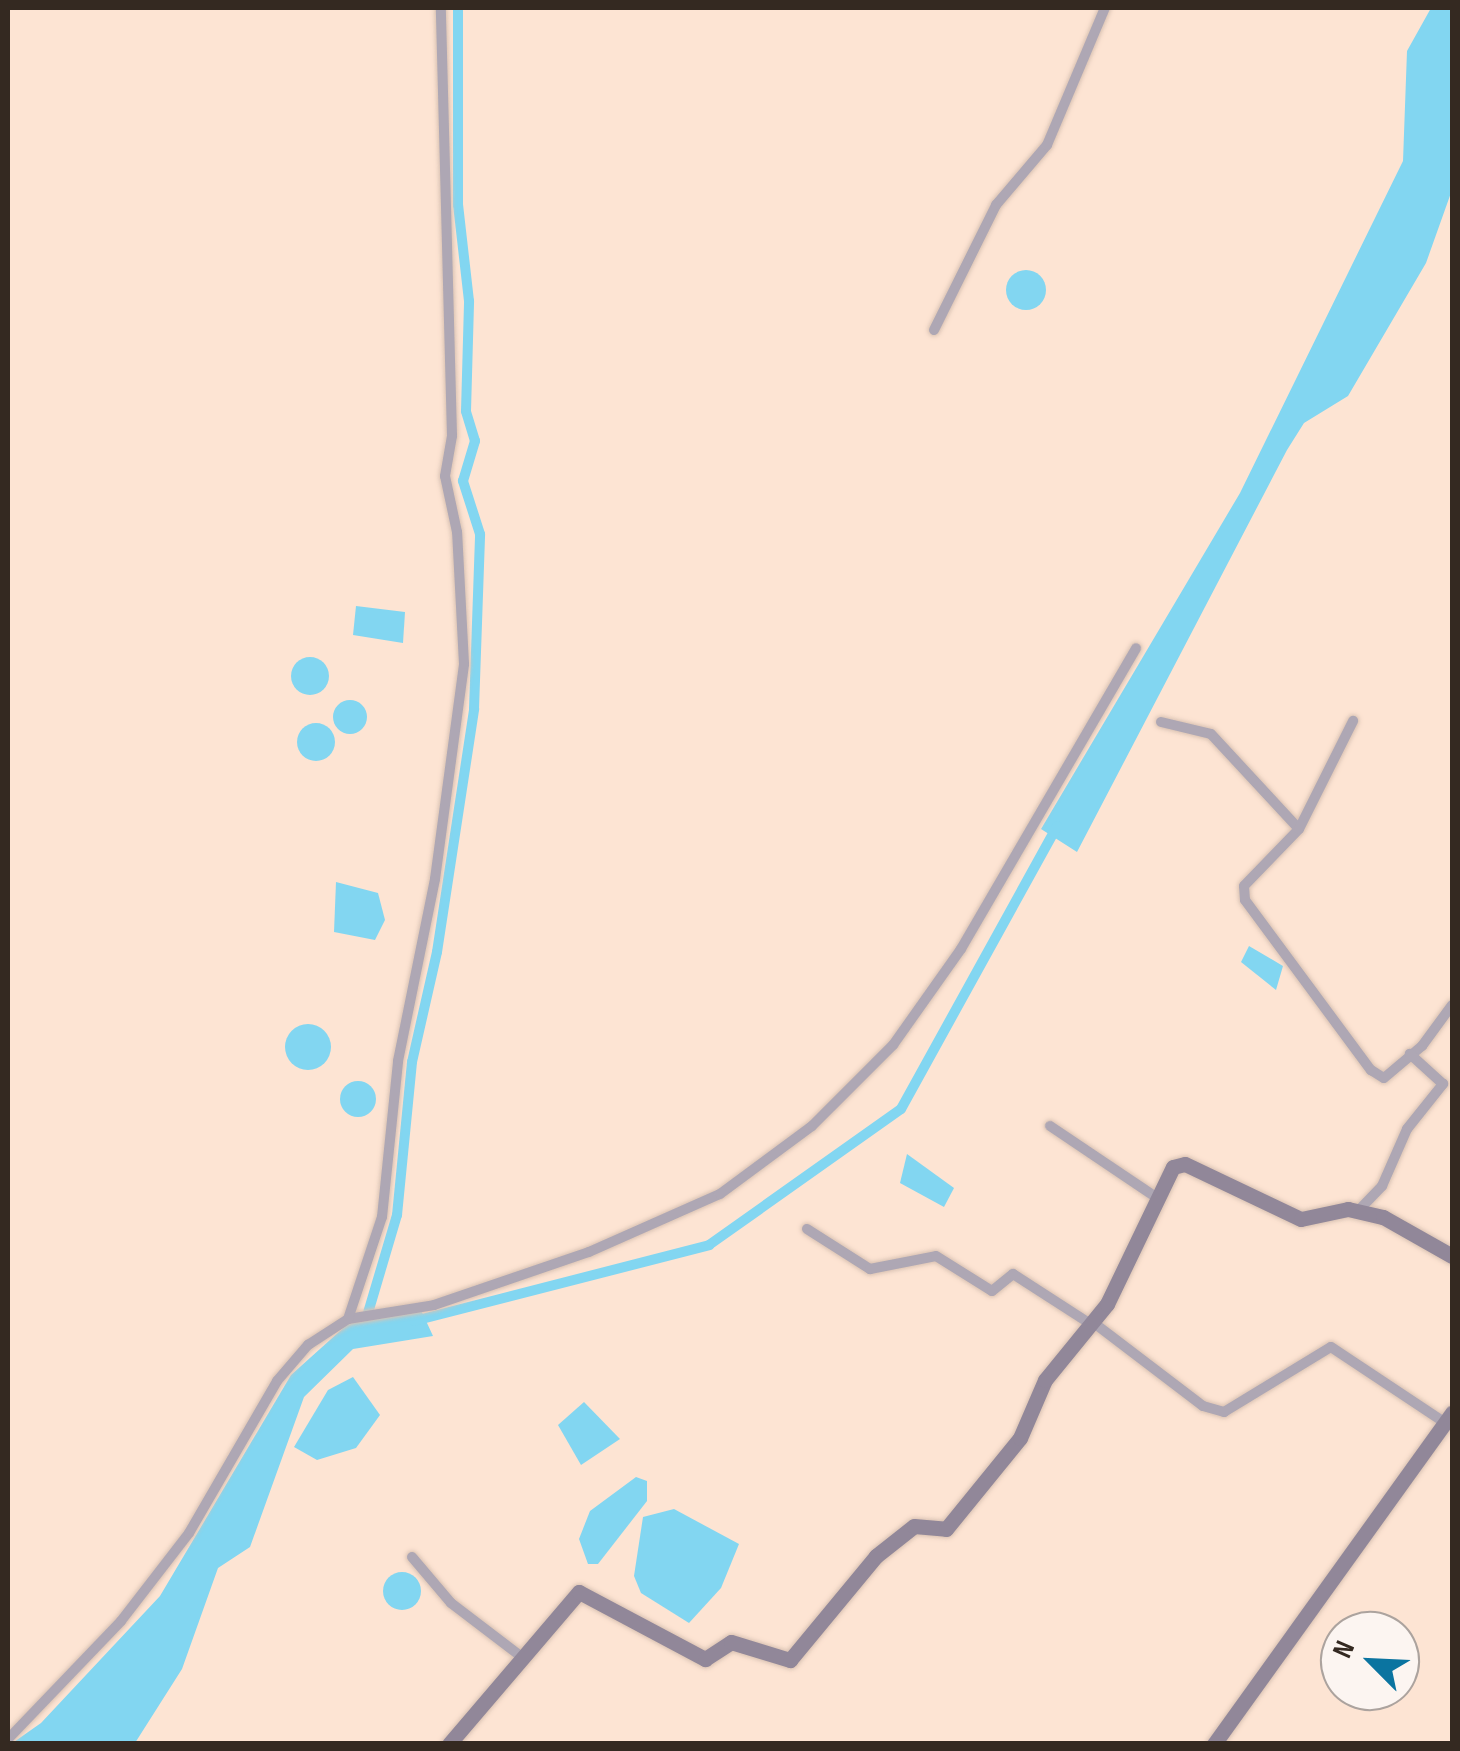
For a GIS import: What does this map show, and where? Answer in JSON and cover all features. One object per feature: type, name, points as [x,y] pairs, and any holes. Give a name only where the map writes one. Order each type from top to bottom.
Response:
[{"type":"street","points":[[353,1318],[382,1217],[398,1061],[435,879],[464,664],[458,532],[445,476],[452,436],[441,8]]},
{"type":"street","points":[[934,330],[996,205],[1047,145],[1105,8]]},
{"type":"street","points":[[8,1739],[121,1621],[189,1533],[278,1381],[308,1345],[353,1318],[434,1304],[589,1252],[720,1194],[812,1126],[893,1045],[961,948],[1136,648]]},
{"type":"street","points":[[1353,721],[1299,829],[1244,886],[1245,900],[1371,1070],[1384,1078],[1452,1005]]},
{"type":"street","points":[[1161,722],[1211,734],[1299,829]]},
{"type":"street","points":[[1358,1211],[1382,1186],[1407,1128],[1443,1084],[1410,1054]]},
{"type":"street","points":[[1050,1126],[1154,1196]]},
{"type":"street","points":[[449,1744],[574,1594],[585,1592],[706,1659],[731,1642],[790,1660],[876,1556],[914,1526],[946,1529],[1020,1438],[1045,1380],[1093,1324],[1154,1196],[1173,1167],[1185,1164],[1301,1219],[1358,1211],[1410,1228],[1452,1256]]},
{"type":"street","points":[[807,1230],[870,1269],[936,1256],[992,1292],[1013,1274],[1093,1324],[1203,1406],[1224,1412],[1331,1347],[1448,1418],[1214,1744]]},
{"type":"street","points":[[412,1557],[450,1603],[522,1657]]},
{"type":"water","points":[[1431,8],[1452,8],[1452,190],[1426,263],[1348,396],[1304,423],[1287,450],[1077,852],[1041,829],[1240,493],[1403,161],[1407,51]]},
{"type":"water","points":[[1026,270],[1040,276],[1046,290],[1040,304],[1026,310],[1012,304],[1006,290],[1012,276]]},
{"type":"water","points":[[356,606],[405,612],[403,643],[353,635]]},
{"type":"water","points":[[310,657],[323,663],[329,676],[323,689],[310,695],[297,689],[291,676],[297,663]]},
{"type":"water","points":[[350,700],[362,705],[367,717],[362,729],[350,734],[338,729],[333,717],[338,705]]},
{"type":"water","points":[[316,723],[329,729],[335,742],[329,755],[316,761],[303,755],[297,742],[303,729]]},
{"type":"water","points":[[336,882],[378,893],[385,920],[375,940],[334,932]]},
{"type":"water","points":[[1249,946],[1283,966],[1276,990],[1241,962]]},
{"type":"water","points":[[308,1024],[324,1031],[331,1047],[324,1063],[308,1070],[292,1063],[285,1047],[292,1031]]},
{"type":"water","points":[[358,1081],[370,1087],[376,1099],[370,1111],[358,1117],[346,1111],[340,1099],[346,1087]]},
{"type":"water","points":[[907,1154],[954,1188],[944,1207],[900,1183]]},
{"type":"water","points":[[421,1310],[433,1336],[353,1349],[304,1397],[250,1547],[218,1568],[182,1669],[135,1743],[11,1744],[41,1723],[160,1596],[291,1375],[350,1322]]},
{"type":"water","points":[[353,1377],[380,1415],[356,1448],[317,1460],[294,1447],[328,1390]]},
{"type":"water","points":[[584,1402],[620,1439],[581,1465],[558,1425]]},
{"type":"water","points":[[636,1477],[647,1481],[647,1501],[598,1564],[588,1564],[579,1539],[590,1511]]},
{"type":"water","points":[[674,1509],[739,1544],[721,1588],[689,1623],[641,1593],[634,1576],[643,1517]]},
{"type":"water","points":[[402,1572],[416,1577],[421,1591],[416,1605],[402,1610],[388,1605],[383,1591],[388,1577]]},
{"type":"waterway","points":[[365,1323],[397,1215],[412,1062],[437,952],[474,709],[480,534],[463,481],[475,441],[466,411],[469,301],[458,205],[458,8]]},
{"type":"waterway","points":[[414,1321],[709,1245],[901,1109],[1057,826]]}]
